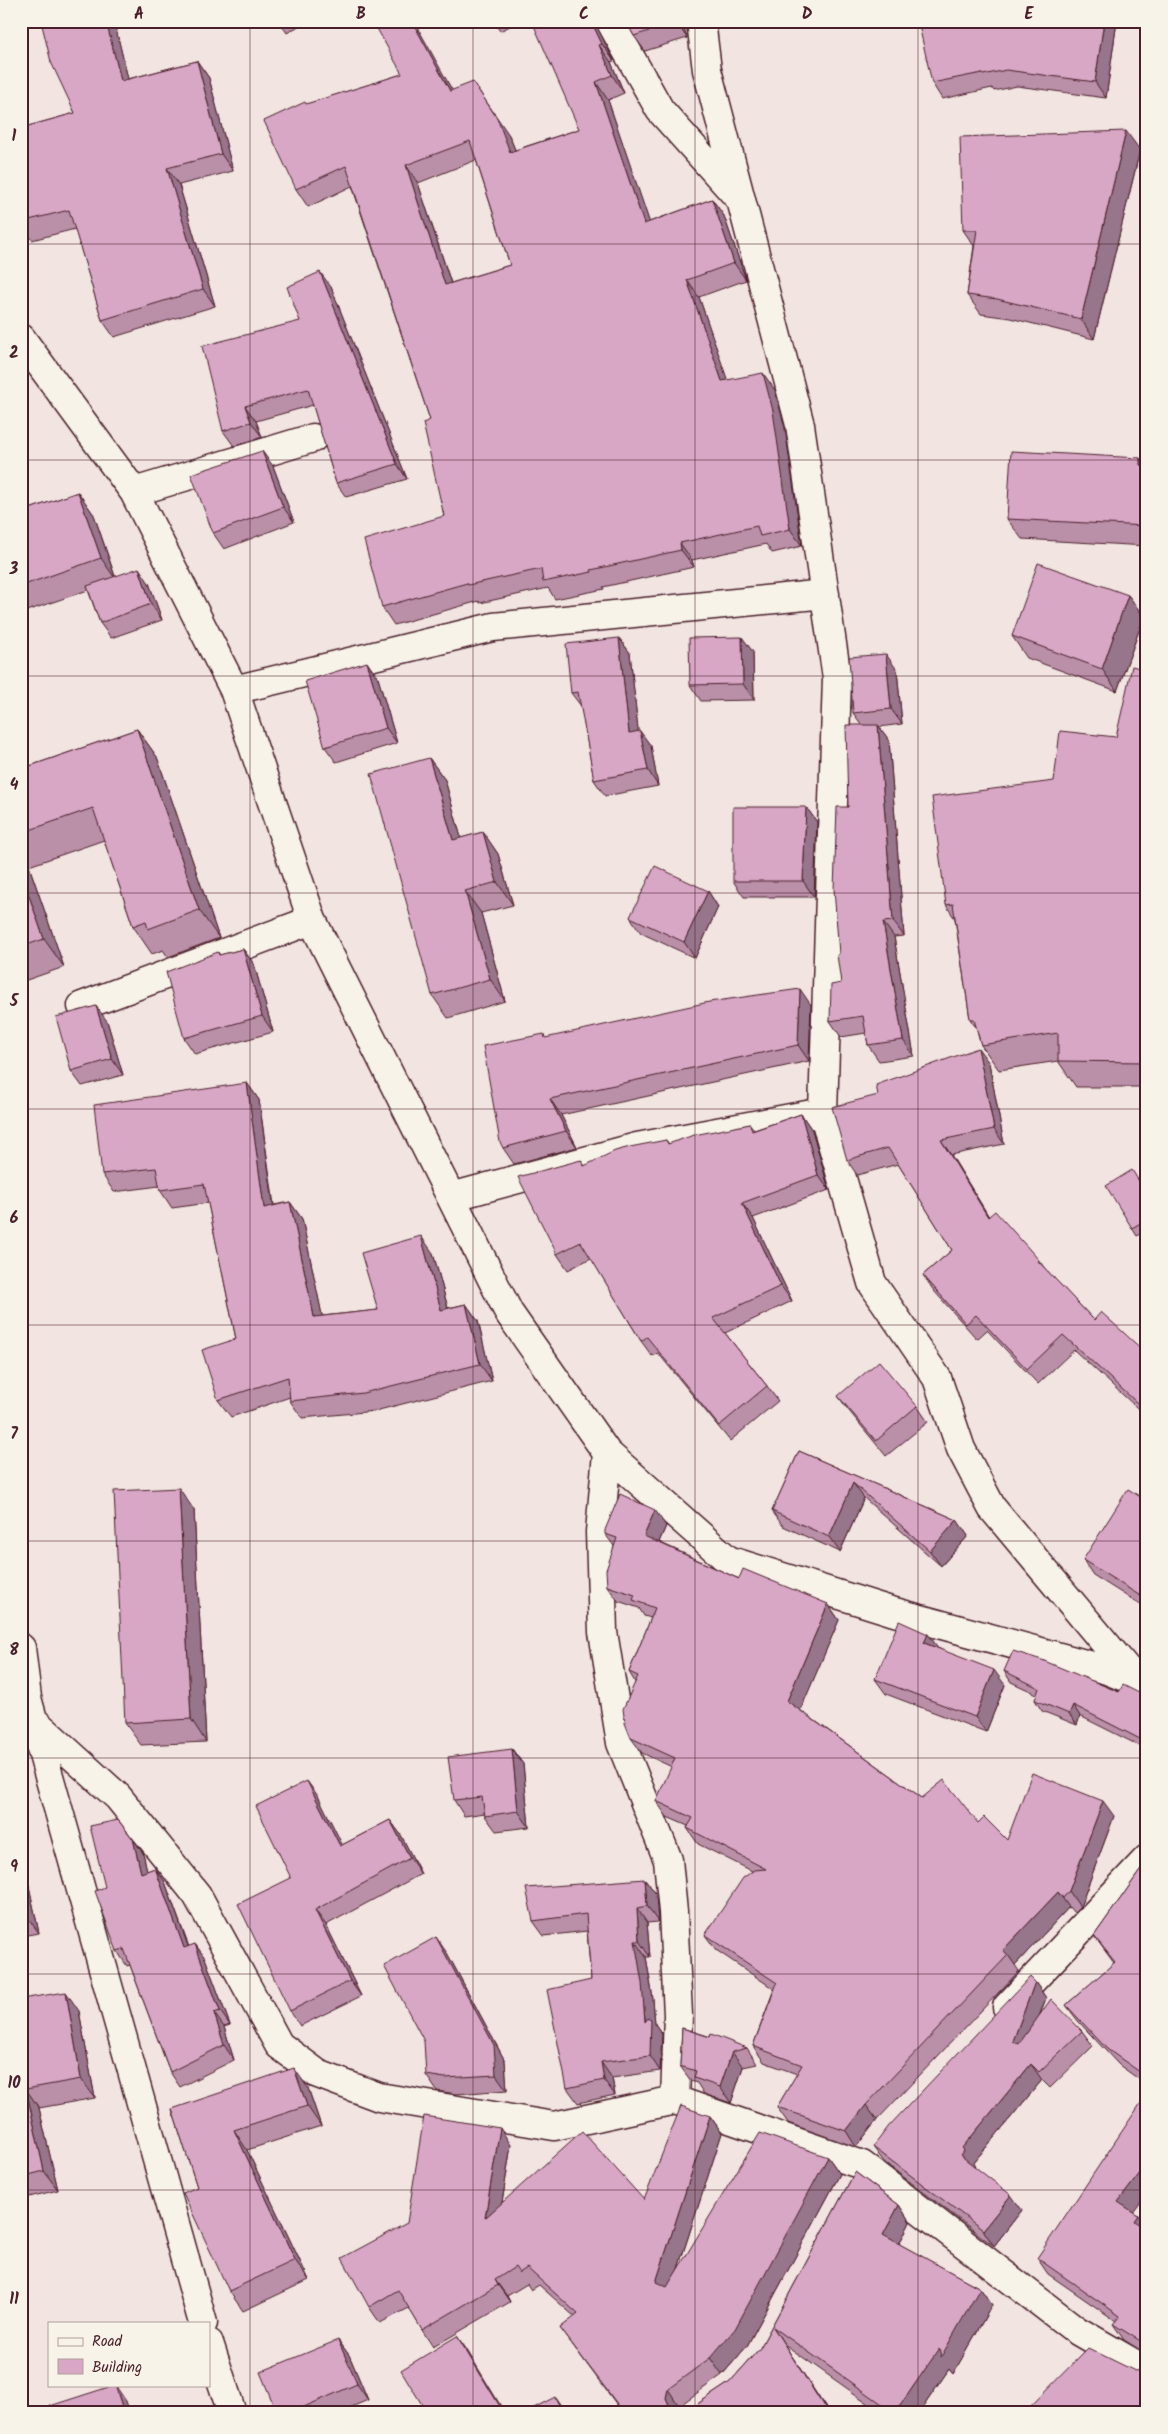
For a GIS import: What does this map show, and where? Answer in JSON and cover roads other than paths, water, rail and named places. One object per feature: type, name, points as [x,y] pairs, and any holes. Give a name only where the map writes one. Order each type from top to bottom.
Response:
[{"type":"street","points":[[610,21],[660,110],[741,201]]},
{"type":"street","points":[[701,21],[707,70],[800,425],[837,678],[824,1112],[872,1283],[937,1378],[961,1449],[992,1508],[1142,1684]]},
{"type":"street","points":[[21,338],[134,492],[234,690],[312,920],[509,1312],[607,1453],[728,1560],[890,1611],[1107,1670],[1142,1684]]},
{"type":"street","points":[[134,492],[313,438]]},
{"type":"street","points":[[234,690],[493,626],[825,594]]},
{"type":"street","points":[[82,1006],[312,920]]},
{"type":"street","points":[[451,1197],[637,1147],[824,1112]]},
{"type":"street","points":[[607,1453],[600,1532],[603,1632],[622,1743],[668,1860],[673,1912],[678,2016],[675,2100]]},
{"type":"street","points":[[21,1648],[27,1698],[203,2322]]},
{"type":"street","points":[[34,1721],[118,1797],[191,1887],[279,2045],[318,2074],[379,2097],[554,2126],[675,2100],[870,2155],[1076,2330],[1147,2371]]},
{"type":"street","points":[[987,2027],[1147,1859]]},
{"type":"street","points":[[848,2191],[870,2155]]},
{"type":"street","points":[[210,2346],[232,2413]]}]
